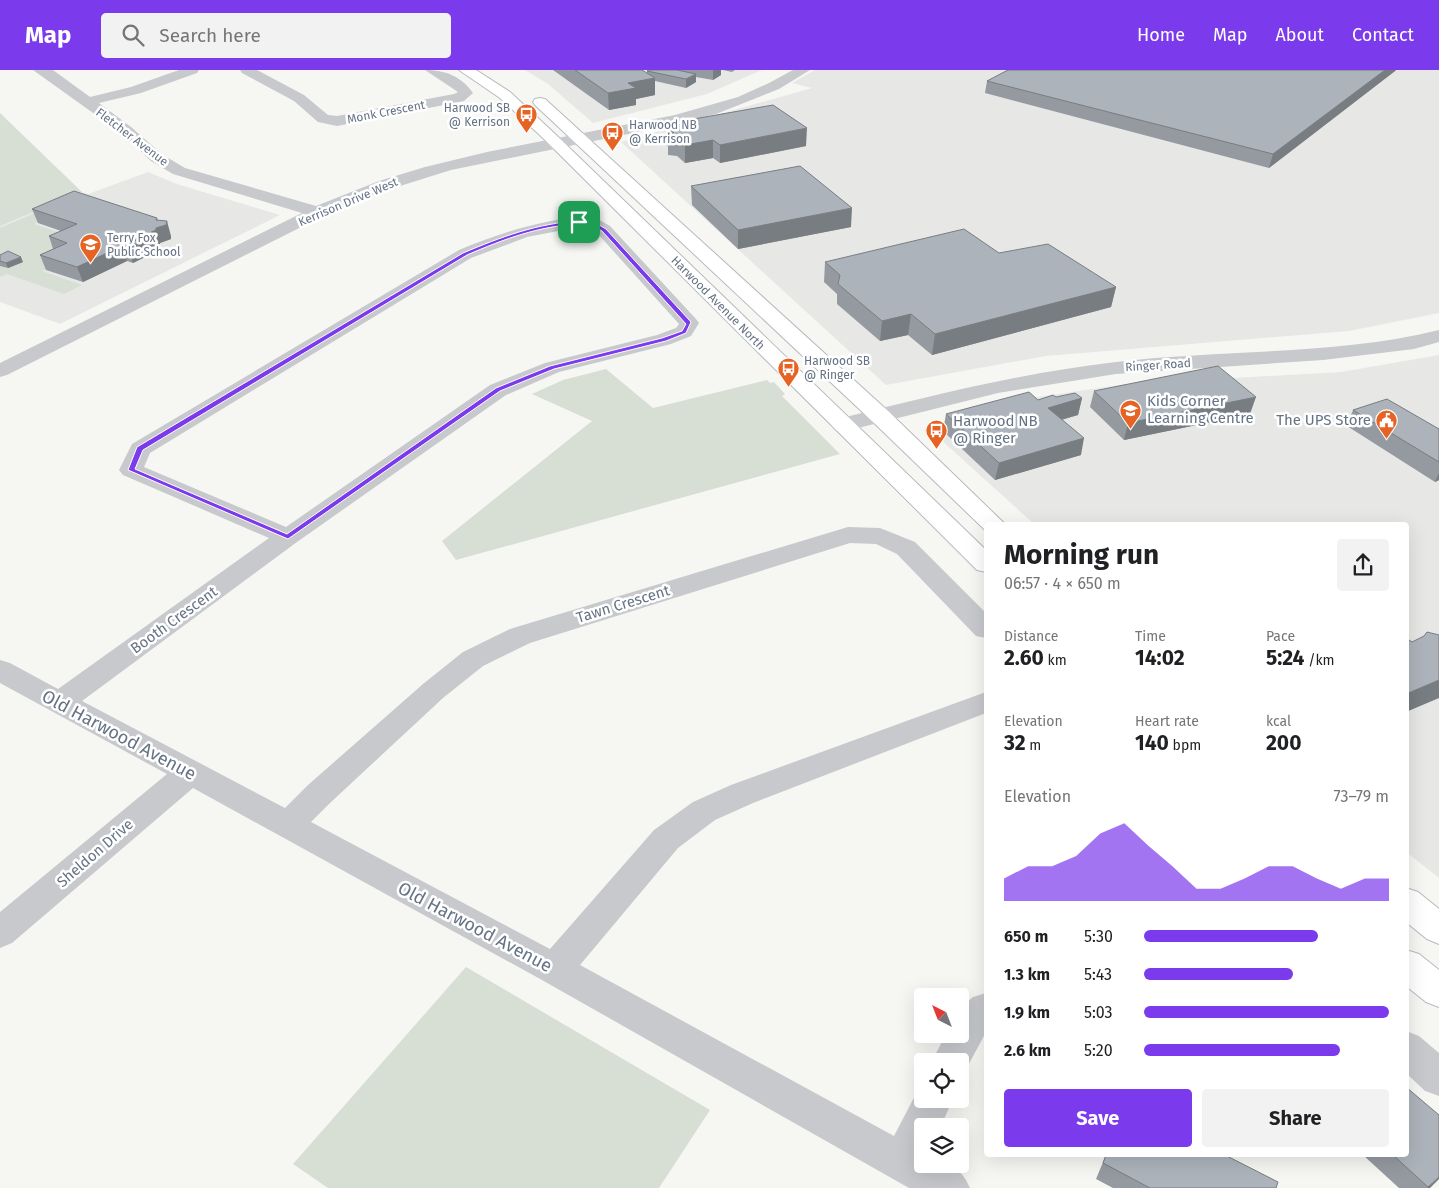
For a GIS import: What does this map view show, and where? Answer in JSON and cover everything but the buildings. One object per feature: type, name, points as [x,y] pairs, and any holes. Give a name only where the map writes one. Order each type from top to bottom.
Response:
[{"type":"main road","name":"Harwood Avenue North","points":[[466,70],[505,95],[557,143],[842,425],[984,562]]},
{"type":"main road","name":"Harwood Avenue North","points":[[526,89],[880,416],[991,522]]},
{"type":"main road","points":[[1409,904],[1439,929]]},
{"type":"main road","points":[[1409,967],[1439,991]]},
{"type":"street","name":"Fletcher Avenue","points":[[40,70],[48,73],[126,130],[157,158],[179,171],[317,212]]},
{"type":"street","points":[[86,102],[136,90],[192,70]]},
{"type":"street","name":"Monk Crescent","points":[[246,70],[299,98],[324,119],[337,121],[459,98],[466,93],[460,86],[432,70]]},
{"type":"street","name":"Kerrison Drive West","points":[[0,371],[317,212],[397,180],[476,160],[582,139],[724,105],[775,87],[803,70]]},
{"type":"street","name":"Booth Crescent","points":[[59,703],[288,537],[498,390],[552,367],[664,340],[684,332],[689,323],[604,230],[592,223],[560,223],[509,235],[465,254],[140,449],[131,470],[288,537]]},
{"type":"street","name":"Ringer Road","points":[[842,425],[998,387],[1116,368],[1323,354],[1414,344],[1439,336]]},
{"type":"street","name":"Tawn Crescent","points":[[288,826],[319,794],[433,691],[473,659],[520,636],[848,535],[880,536],[906,548],[984,627]]},
{"type":"street","name":"Old Harwood Avenue","points":[[0,670],[555,969],[949,1188]]},
{"type":"street","points":[[555,969],[666,839],[704,811],[742,794],[984,703]]},
{"type":"street","name":"Sheldon Drive","points":[[0,933],[190,773]]},
{"type":"street","points":[[955,1053],[974,1019],[984,1011]]},
{"type":"street","points":[[1409,1051],[1439,1078]]},
{"type":"street","points":[[902,1162],[929,1108]]},
{"type":"shaded area","points":[[525,70],[762,70],[707,94],[593,123],[548,84]]},
{"type":"shaded area","points":[[815,70],[1439,70],[1439,313],[1349,331],[1046,356],[886,385],[621,142],[812,88],[792,83]]},
{"type":"shaded area","points":[[0,113],[82,192],[0,226]]},
{"type":"shaded area","name":"Terry Fox Public School","points":[[148,172],[177,184],[280,215],[60,324],[0,302],[0,226],[82,192],[88,194]]},
{"type":"shaded area","points":[[71,198],[85,202],[34,224],[79,239],[68,259],[42,271],[82,285],[64,294],[7,274],[0,277],[0,228]]},
{"type":"shaded area","points":[[1439,355],[1439,878],[1409,854],[1409,522],[1032,522],[930,430],[949,418],[1031,398],[1126,384],[1341,372]]},
{"type":"shaded area","points":[[606,369],[653,408],[767,380],[770,383],[774,382],[785,394],[782,396],[840,454],[456,560],[442,541],[592,421],[532,394],[563,380]]},
{"type":"shaded area","points":[[466,967],[710,1110],[659,1188],[328,1188],[293,1164]]},
{"type":"place","name":"Harwood SB @ Kerrison","points":[[526,134]]},
{"type":"place","name":"Harwood NB @ Kerrison","points":[[613,151]]},
{"type":"place","name":"Terry Fox Public School","points":[[91,264]]},
{"type":"place","name":"Harwood SB @ Ringer","points":[[788,387]]},
{"type":"place","name":"Kids Corner Learning Centre","points":[[1131,429]]},
{"type":"place","name":"The UPS Store","points":[[1387,439]]},
{"type":"place","name":"Harwood NB @ Ringer","points":[[937,449]]},
{"type":"route","points":[[579,222],[592,223],[604,230],[689,323],[684,332],[664,340],[552,367],[498,390],[455,418],[288,537],[131,470],[140,449],[465,254],[509,235],[560,223],[579,222]]}]
